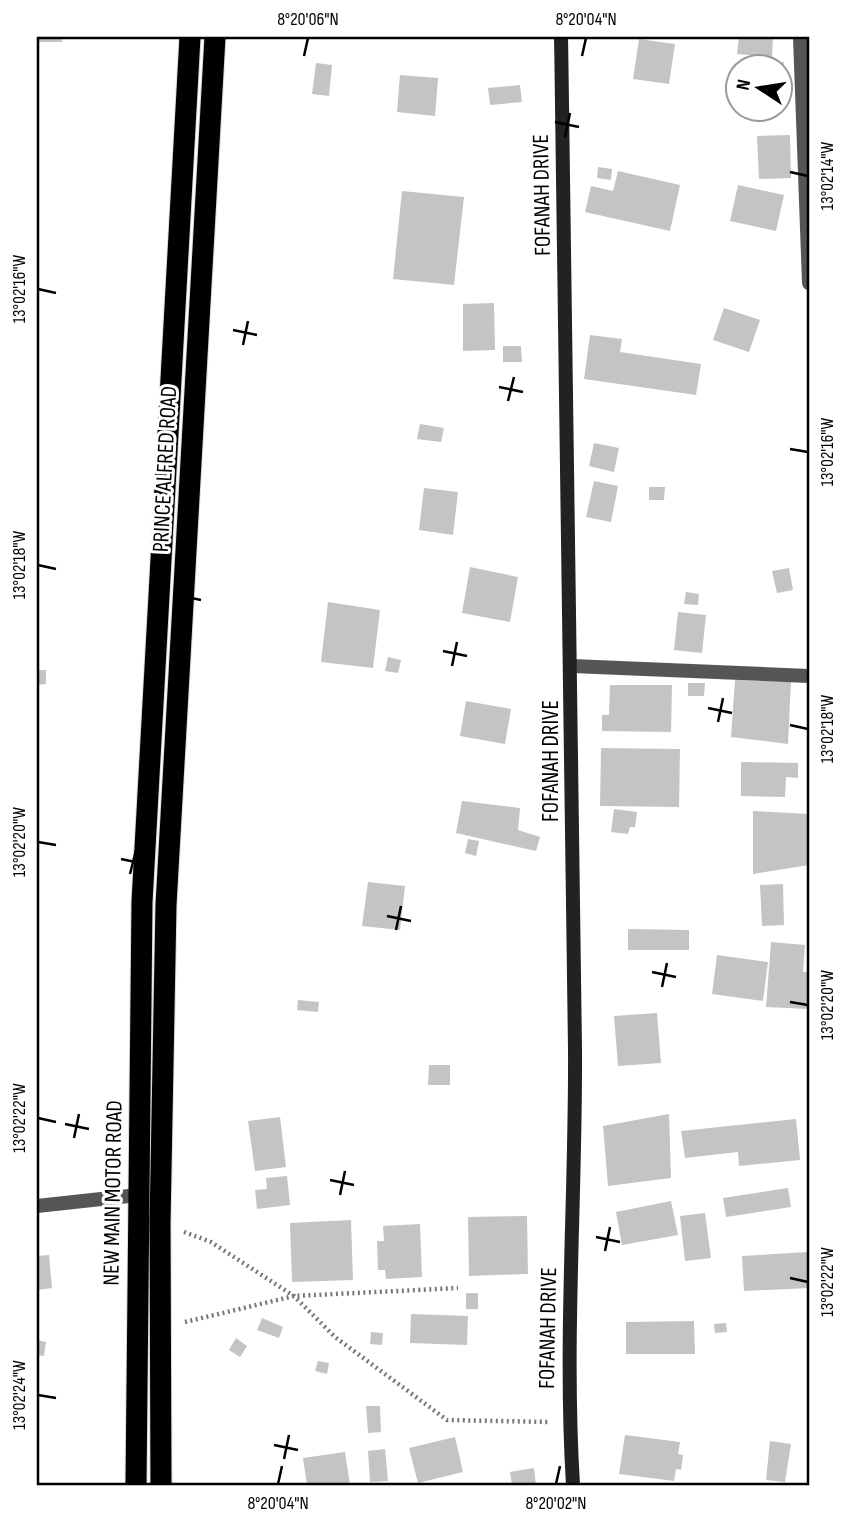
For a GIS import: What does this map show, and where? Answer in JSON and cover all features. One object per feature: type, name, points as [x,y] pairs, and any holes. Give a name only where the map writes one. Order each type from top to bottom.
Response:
[{"type":"highway","name":"PRINCE ALFRED ROAD","points":[[142,902],[190,37]]},
{"type":"highway","name":"PRINCE ALFRED ROAD","points":[[160,1223],[166,905],[215,37]]},
{"type":"highway","name":"NEW MAIN MOTOR ROAD","points":[[136,1485],[142,902]]},
{"type":"highway","points":[[160,1223],[161,1485]]},
{"type":"street","name":"FOFANAH DRIVE","points":[[561,37],[572,666],[575,1099],[569,1423],[573,1485]]},
{"type":"street","points":[[800,37],[809,283]]},
{"type":"street","points":[[572,666],[809,676]]},
{"type":"street","points":[[37,1206],[138,1195]]},
{"type":"path","points":[[160,1223],[211,1242],[294,1296],[335,1337],[447,1420],[569,1423]]},
{"type":"path","points":[[161,1328],[294,1296],[457,1288]]},
{"type":"building","points":[[37,37],[62,37],[62,42],[37,42]]},
{"type":"building","points":[[739,37],[773,37],[772,52],[737,52]]},
{"type":"building","points":[[639,39],[675,44],[669,84],[633,79]]},
{"type":"building","points":[[316,63],[332,65],[329,96],[312,94]]},
{"type":"building","points":[[400,75],[438,78],[435,116],[397,112]]},
{"type":"building","points":[[520,85],[522,102],[490,105],[488,88]]},
{"type":"building","points":[[790,135],[791,178],[759,179],[757,136]]},
{"type":"building","points":[[598,167],[612,169],[611,180],[597,178]]},
{"type":"building","points":[[618,171],[680,185],[670,231],[585,212],[591,186],[613,191]]},
{"type":"building","points":[[738,185],[784,195],[776,231],[730,221]]},
{"type":"building","points":[[402,191],[464,197],[454,285],[393,279]]},
{"type":"building","points":[[494,303],[495,350],[463,351],[463,304]]},
{"type":"building","points":[[724,308],[760,320],[749,352],[713,340]]},
{"type":"building","points":[[590,335],[622,339],[620,352],[701,364],[696,395],[584,379]]},
{"type":"building","points":[[503,346],[521,346],[522,362],[503,362]]},
{"type":"building","points":[[420,424],[444,428],[441,442],[417,439]]},
{"type":"building","points":[[594,443],[619,448],[614,472],[589,466]]},
{"type":"building","points":[[594,481],[618,486],[611,522],[586,517]]},
{"type":"building","points":[[649,487],[665,487],[664,500],[649,500]]},
{"type":"building","points":[[424,488],[458,492],[453,535],[419,530]]},
{"type":"building","points":[[470,567],[518,577],[510,622],[462,613]]},
{"type":"building","points":[[789,568],[793,590],[777,593],[772,571]]},
{"type":"building","points":[[686,592],[699,594],[698,605],[684,604]]},
{"type":"building","points":[[328,602],[380,610],[373,668],[321,662]]},
{"type":"building","points":[[678,612],[706,615],[702,653],[674,650]]},
{"type":"building","points":[[388,657],[401,660],[398,673],[385,671]]},
{"type":"building","points":[[37,670],[46,670],[46,684],[37,685]]},
{"type":"building","points":[[735,680],[791,682],[788,744],[731,737]]},
{"type":"building","points":[[688,683],[705,683],[704,696],[688,696]]},
{"type":"building","points":[[610,685],[672,685],[671,732],[602,731],[602,715],[609,715]]},
{"type":"building","points":[[466,701],[511,709],[505,744],[460,736]]},
{"type":"building","points":[[601,748],[680,749],[679,807],[600,806]]},
{"type":"building","points":[[741,762],[798,763],[798,778],[786,777],[785,797],[741,796]]},
{"type":"building","points":[[462,801],[520,808],[518,830],[540,837],[536,851],[456,833]]},
{"type":"building","points":[[614,809],[637,812],[635,827],[630,827],[628,834],[611,832]]},
{"type":"building","points":[[753,811],[809,814],[809,865],[753,874]]},
{"type":"building","points":[[468,839],[479,841],[476,856],[465,853]]},
{"type":"building","points":[[368,882],[405,886],[400,930],[362,926]]},
{"type":"building","points":[[783,884],[784,925],[762,926],[760,885]]},
{"type":"building","points":[[628,929],[689,930],[689,950],[628,950]]},
{"type":"building","points":[[771,942],[805,945],[803,972],[809,972],[808,1009],[766,1007]]},
{"type":"building","points":[[717,955],[768,962],[763,1001],[712,994]]},
{"type":"building","points":[[298,1000],[319,1002],[318,1012],[297,1010]]},
{"type":"building","points":[[657,1013],[661,1063],[618,1066],[614,1016]]},
{"type":"building","points":[[429,1065],[450,1065],[450,1085],[428,1085]]},
{"type":"building","points":[[669,1114],[671,1178],[608,1186],[603,1126]]},
{"type":"building","points":[[280,1117],[286,1167],[255,1171],[248,1121]]},
{"type":"building","points":[[796,1119],[800,1160],[739,1166],[738,1152],[685,1158],[681,1131]]},
{"type":"building","points":[[287,1176],[290,1205],[257,1209],[255,1190],[267,1189],[266,1178]]},
{"type":"building","points":[[788,1188],[791,1207],[726,1217],[723,1198]]},
{"type":"building","points":[[671,1201],[678,1235],[622,1245],[616,1212]]},
{"type":"building","points":[[705,1213],[711,1258],[685,1261],[680,1216]]},
{"type":"building","points":[[527,1216],[528,1274],[469,1276],[468,1217]]},
{"type":"building","points":[[351,1220],[353,1280],[292,1282],[290,1223]]},
{"type":"building","points":[[420,1224],[422,1277],[386,1279],[385,1270],[378,1270],[377,1241],[384,1241],[383,1226]]},
{"type":"building","points":[[808,1252],[809,1288],[744,1291],[742,1256]]},
{"type":"building","points":[[49,1255],[52,1288],[37,1290],[37,1256]]},
{"type":"building","points":[[466,1293],[478,1293],[478,1309],[466,1309]]},
{"type":"building","points":[[411,1314],[468,1316],[467,1345],[410,1343]]},
{"type":"building","points":[[262,1318],[283,1327],[279,1338],[257,1330]]},
{"type":"building","points":[[694,1321],[695,1354],[626,1354],[626,1322]]},
{"type":"building","points":[[726,1323],[727,1332],[715,1333],[714,1324]]},
{"type":"building","points":[[371,1332],[383,1333],[382,1345],[370,1344]]},
{"type":"building","points":[[236,1338],[247,1346],[240,1357],[229,1350]]},
{"type":"building","points":[[37,1340],[46,1342],[44,1356],[37,1355]]},
{"type":"building","points":[[318,1361],[329,1363],[327,1374],[315,1371]]},
{"type":"building","points":[[366,1406],[380,1406],[381,1432],[368,1433]]},
{"type":"building","points":[[625,1435],[680,1442],[678,1454],[683,1455],[681,1470],[676,1469],[674,1481],[619,1474]]},
{"type":"building","points":[[455,1437],[463,1472],[418,1483],[409,1448]]},
{"type":"building","points":[[770,1441],[791,1444],[785,1482],[766,1480]]},
{"type":"building","points":[[385,1449],[388,1481],[370,1482],[368,1451]]},
{"type":"building","points":[[345,1452],[350,1485],[307,1485],[303,1458]]},
{"type":"building","points":[[534,1468],[536,1485],[512,1485],[510,1472]]}]
